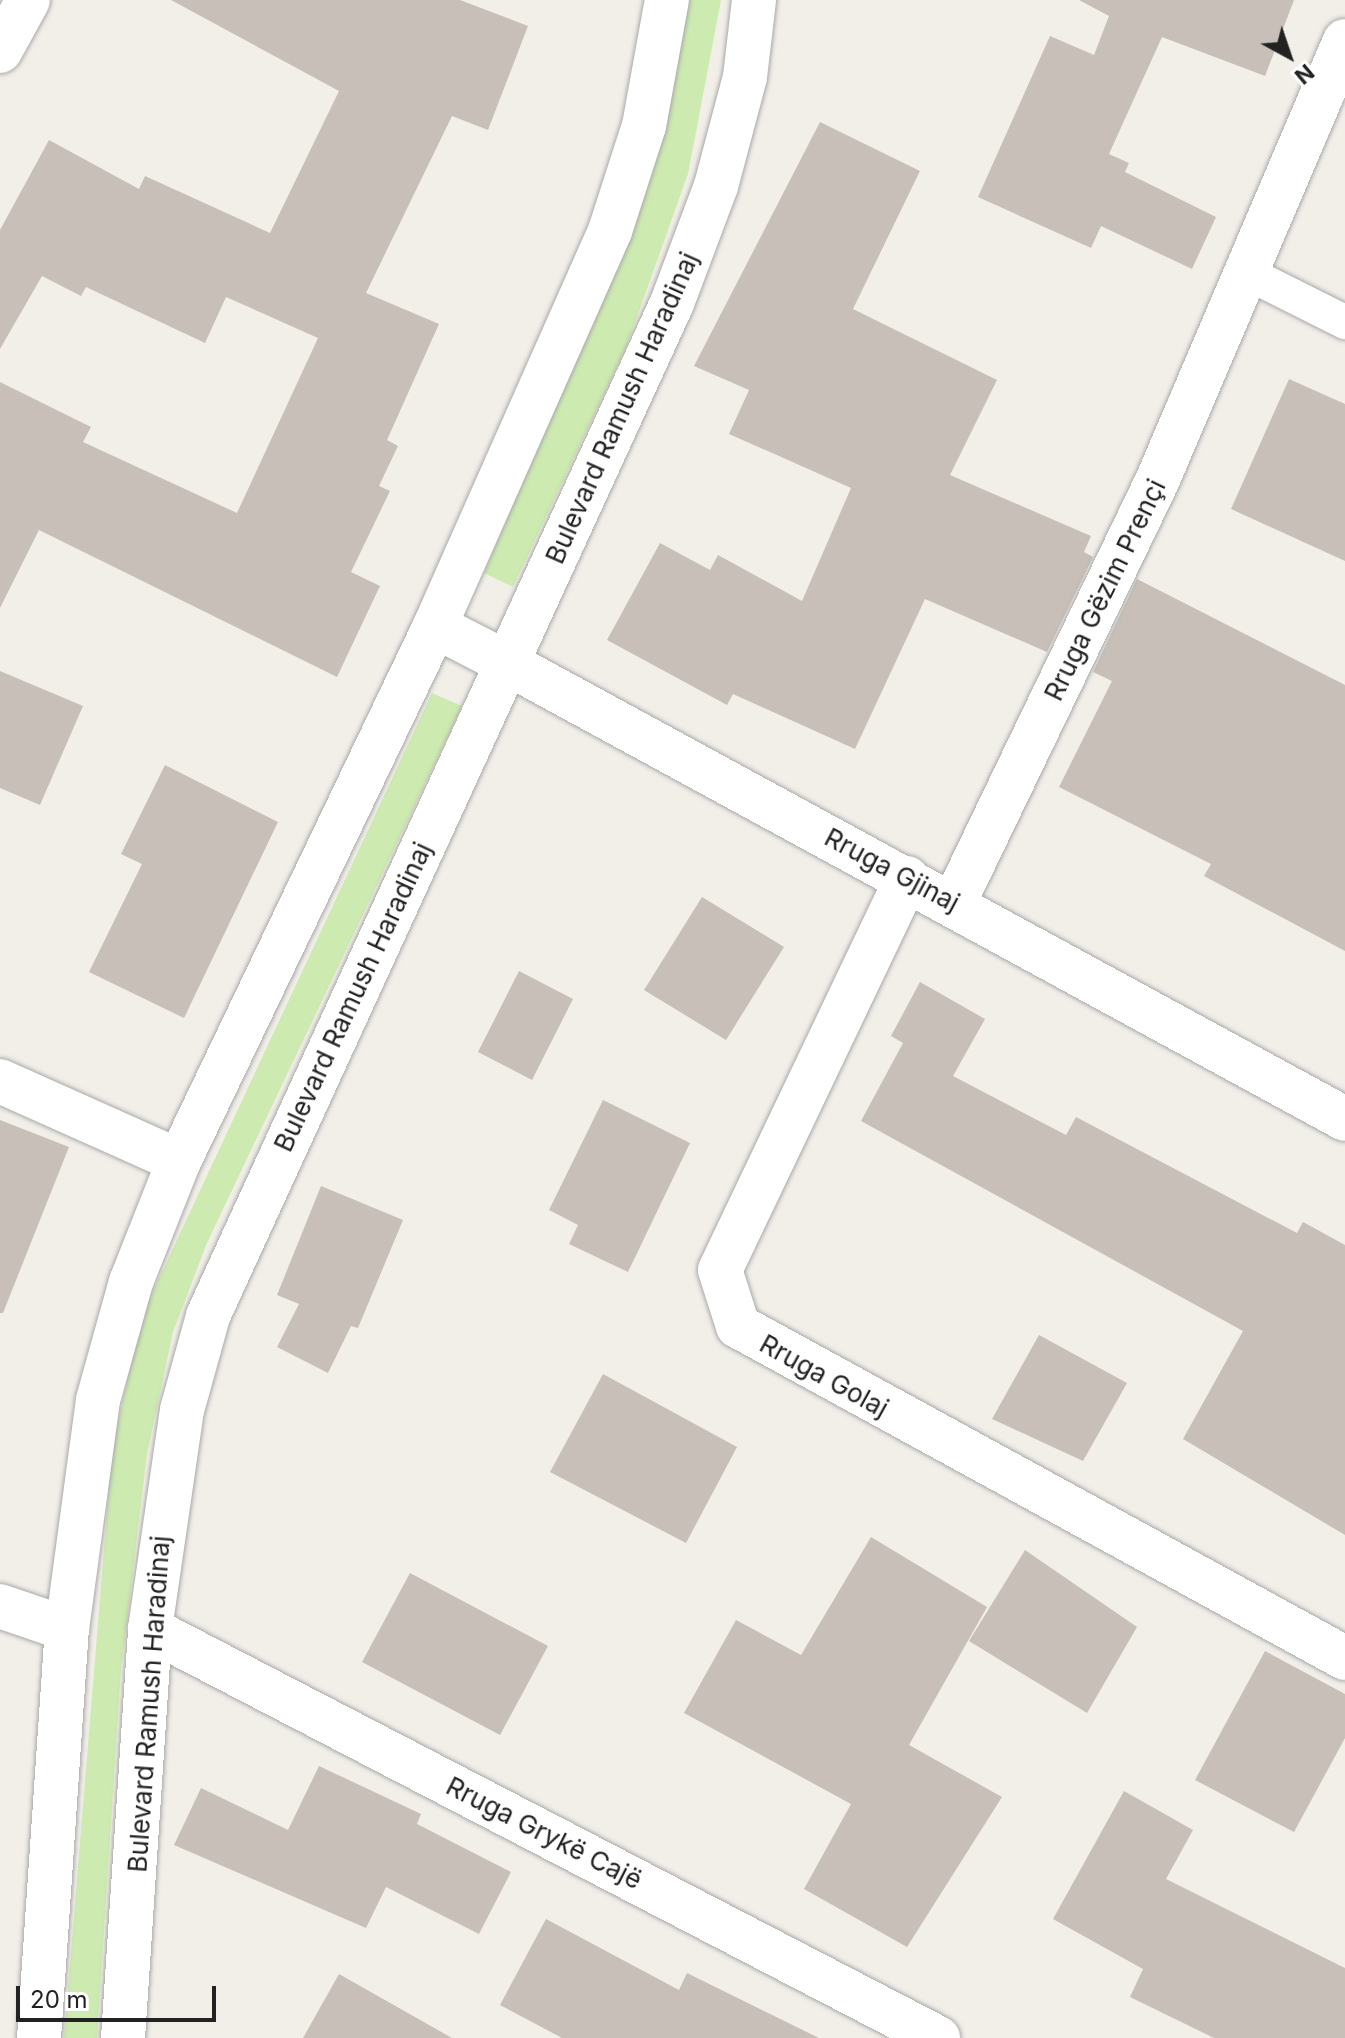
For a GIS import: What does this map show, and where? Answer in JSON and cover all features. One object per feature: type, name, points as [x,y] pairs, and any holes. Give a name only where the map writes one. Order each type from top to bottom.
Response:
[{"type":"street","points":[[0,51],[28,0]]},
{"type":"street","points":[[39,2038],[67,1629],[98,1400],[131,1282],[179,1161],[435,626],[610,231],[644,126],[667,0]]},
{"type":"street","name":"Bulevard Ramush Haradinaj","points":[[123,2038],[150,1629],[182,1410],[208,1316],[672,303],[716,186],[745,77],[754,0]]},
{"type":"street","name":"Rruga Gëzim Prençi","points":[[954,903],[1158,479],[1247,273],[1334,101],[1345,41]]},
{"type":"street","name":"Rruga Gjinaj","points":[[435,626],[954,903],[1345,1119]]},
{"type":"street","name":"Rruga Golaj","points":[[907,878],[720,1270],[738,1326],[1345,1658]]},
{"type":"street","points":[[0,1081],[179,1161]]},
{"type":"street","points":[[0,1606],[67,1629]]},
{"type":"street","name":"Rruga Grykë Cajë","points":[[150,1629],[938,2038]]},
{"type":"lane","points":[[1247,273],[1345,322]]},
{"type":"green space","points":[[686,0],[721,0],[688,174],[627,345],[513,587],[484,573],[634,220],[666,123]]},
{"type":"green space","points":[[432,693],[462,706],[207,1243],[173,1332],[147,1454],[121,1670],[97,2038],[64,2038],[112,1451],[141,1317]]},
{"type":"building","points":[[171,0],[460,0],[528,26],[488,130],[452,116],[366,293],[439,324],[387,440],[398,446],[379,486],[390,491],[351,572],[380,586],[337,677],[39,530],[0,608],[0,382],[91,427],[83,442],[237,513],[318,338],[226,297],[205,343],[86,287],[81,296],[42,276],[0,349],[0,230],[49,140],[139,189],[145,176],[270,233],[339,91]]},
{"type":"building","points":[[1079,0],[1294,0],[1265,76],[1162,37],[1109,154],[1129,163],[1125,172],[1216,217],[1192,269],[1101,226],[1091,248],[978,197],[1050,36],[1094,55],[1109,16]]},
{"type":"building","points":[[820,122],[920,171],[853,309],[997,380],[950,475],[1091,536],[1084,552],[1093,557],[1047,652],[925,599],[855,749],[733,694],[727,705],[607,640],[660,543],[710,570],[718,555],[802,601],[851,488],[729,434],[749,390],[694,366]]},
{"type":"building","points":[[1289,379],[1345,404],[1345,561],[1231,509]]},
{"type":"building","points":[[1137,579],[1345,685],[1345,951],[1204,876],[1211,864],[1059,787],[1112,681],[1093,672]]},
{"type":"building","points":[[0,671],[83,706],[40,805],[0,788]]},
{"type":"building","points":[[165,765],[278,822],[184,1018],[89,972],[142,864],[121,854]]},
{"type":"building","points":[[702,897],[784,947],[726,1040],[644,990]]},
{"type":"building","points":[[519,971],[573,999],[532,1080],[478,1052]]},
{"type":"building","points":[[920,982],[985,1019],[953,1076],[1066,1135],[1076,1117],[1297,1233],[1303,1222],[1345,1245],[1345,1535],[1183,1439],[1243,1331],[861,1121],[903,1043],[891,1036]]},
{"type":"building","points":[[603,1100],[690,1143],[628,1272],[569,1244],[578,1225],[549,1210]]},
{"type":"building","points":[[0,1120],[69,1147],[3,1313],[0,1313]]},
{"type":"building","points":[[321,1186],[403,1220],[358,1328],[351,1326],[328,1373],[277,1347],[299,1304],[277,1295]]},
{"type":"building","points":[[1039,1335],[1127,1383],[1083,1461],[992,1419]]},
{"type":"building","points":[[603,1374],[737,1447],[686,1543],[550,1472]]},
{"type":"building","points":[[871,1537],[987,1607],[909,1745],[1002,1797],[907,1947],[804,1889],[851,1804],[684,1713],[736,1620],[801,1655]]},
{"type":"building","points":[[1025,1550],[1137,1627],[1087,1713],[969,1641]]},
{"type":"building","points":[[410,1573],[548,1646],[500,1735],[362,1662]]},
{"type":"building","points":[[1265,1651],[1345,1694],[1345,1738],[1294,1832],[1195,1780]]},
{"type":"building","points":[[319,1766],[421,1814],[417,1824],[511,1872],[479,1934],[386,1887],[366,1928],[174,1845],[201,1788],[288,1830]]},
{"type":"building","points":[[1124,1791],[1193,1830],[1166,1879],[1345,1968],[1345,2038],[1214,2038],[1130,1997],[1143,1969],[1053,1919]]},
{"type":"building","points":[[546,1919],[679,1990],[687,1973],[819,2038],[562,2038],[500,2005]]},
{"type":"building","points":[[339,1974],[452,2038],[303,2038]]}]
